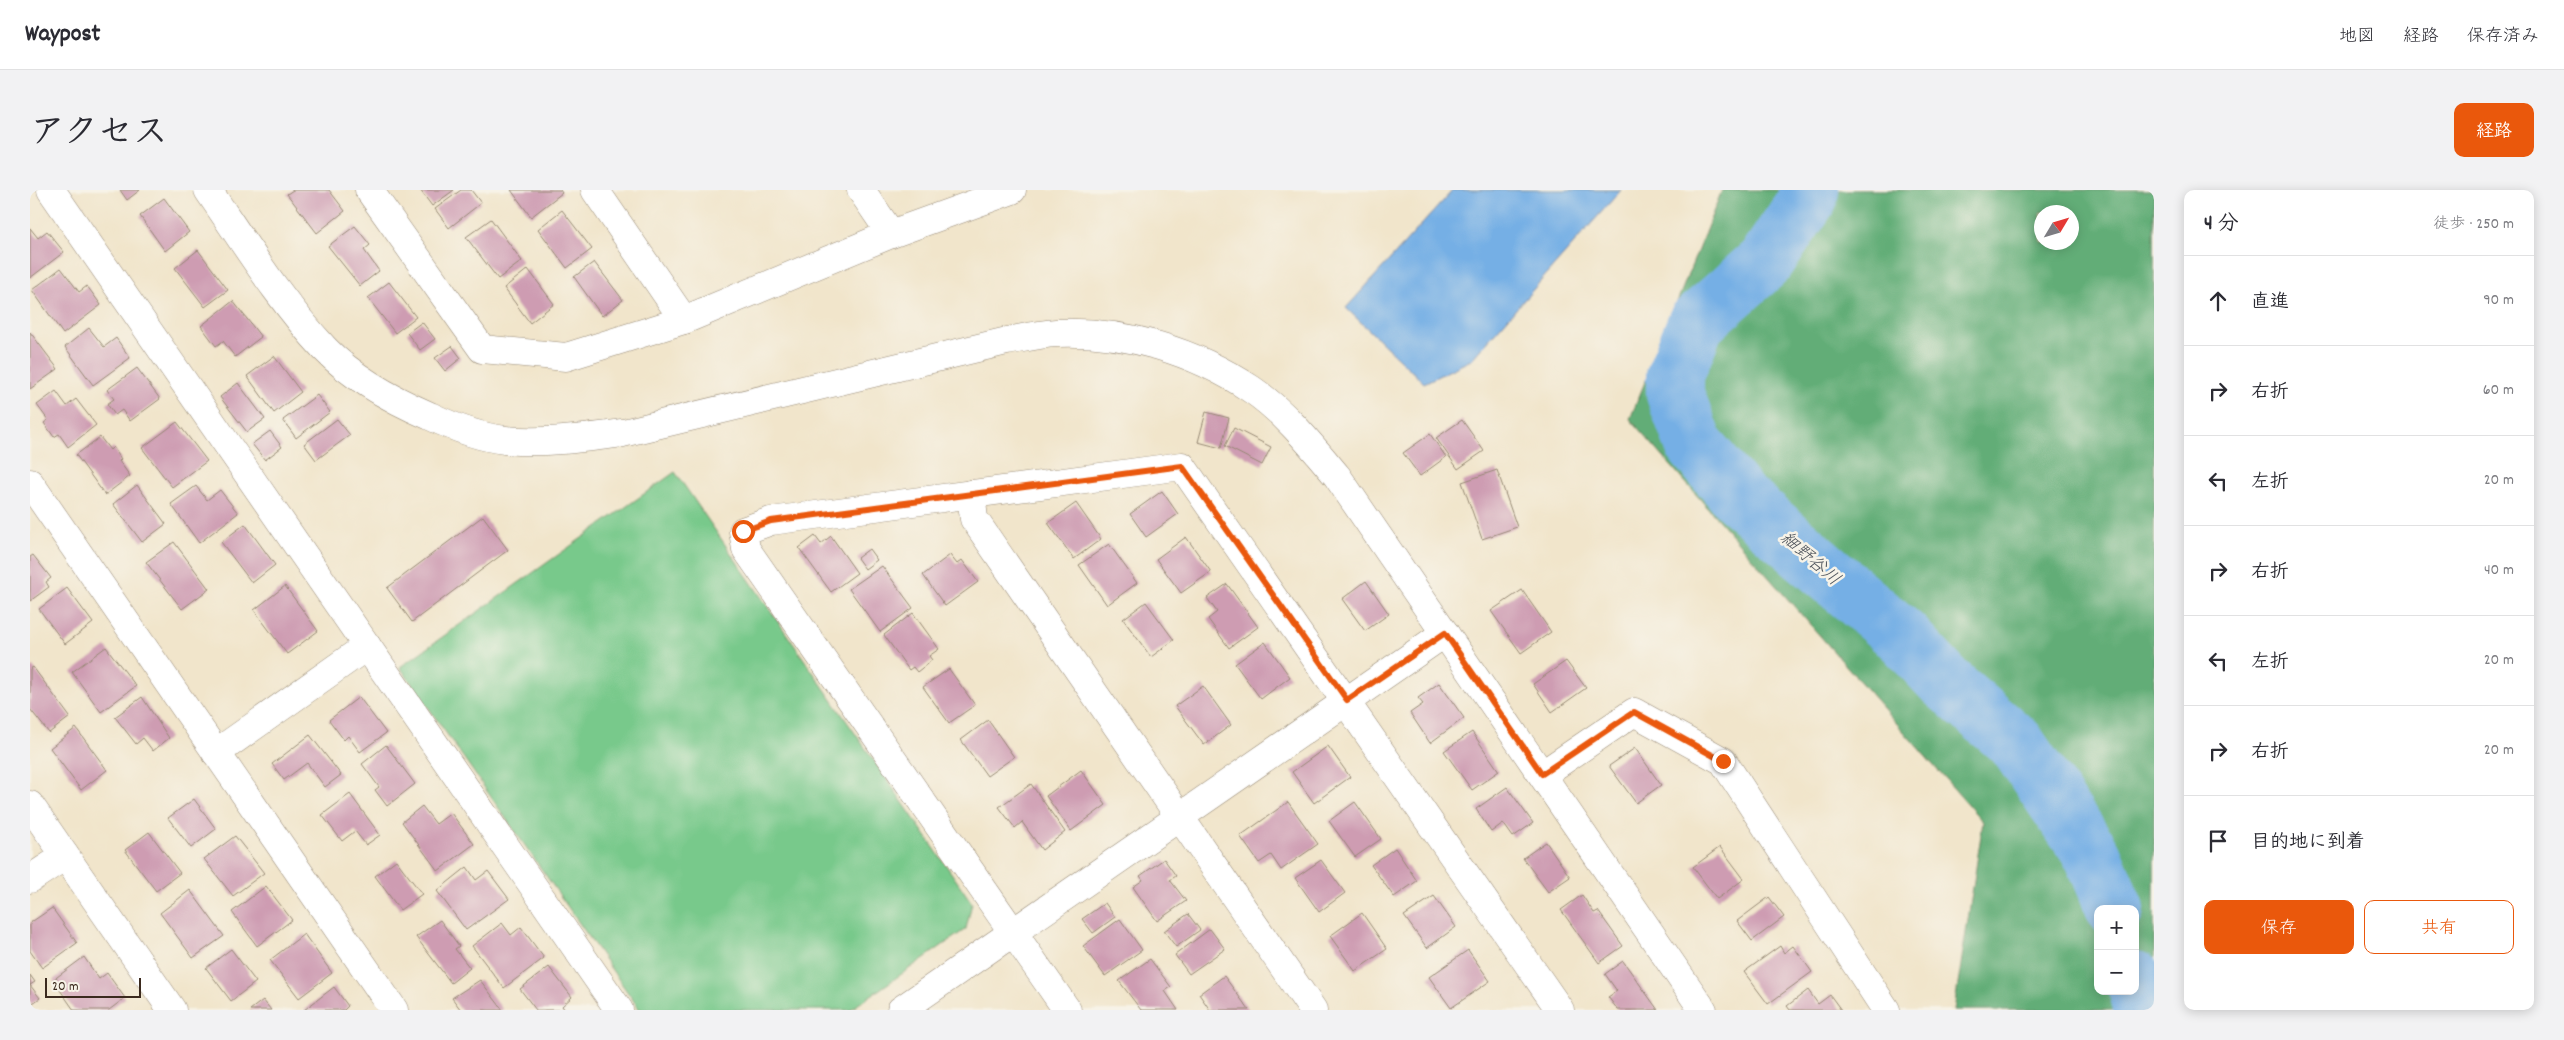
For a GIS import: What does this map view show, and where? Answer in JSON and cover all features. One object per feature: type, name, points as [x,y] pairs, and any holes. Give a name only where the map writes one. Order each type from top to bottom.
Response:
[{"type":"street","points":[[51,190],[619,1010]]},
{"type":"street","points":[[208,190],[274,286],[326,350],[364,380],[402,404],[457,428],[505,440],[586,438],[623,433],[1007,341],[1055,333],[1105,334],[1157,345],[1207,364],[1252,390],[1296,428],[1337,476],[1703,1010]]},
{"type":"street","points":[[369,190],[482,350],[566,357],[684,320],[892,234],[1012,190]]},
{"type":"street","points":[[595,190],[684,320]]},
{"type":"street","points":[[861,190],[892,234]]},
{"type":"street","points":[[1067,1010],[746,549],[743,531],[771,521],[1182,466],[1347,700],[1560,1010]]},
{"type":"street","points":[[30,484],[394,1010]]},
{"type":"street","points":[[971,494],[974,519],[1313,1010]]},
{"type":"street","points":[[901,1010],[1445,633]]},
{"type":"street","points":[[216,753],[367,646]]},
{"type":"street","points":[[1542,774],[1634,712],[1723,761],[1886,1010]]},
{"type":"street","points":[[30,805],[172,1010]]},
{"type":"street","points":[[30,879],[65,856]]},
{"type":"green space","points":[[1722,190],[2154,190],[2154,1010],[1954,1010],[1983,822],[1630,419]]},
{"type":"green space","points":[[675,472],[972,903],[966,929],[850,1010],[640,1010],[400,667]]},
{"type":"water","points":[[1453,190],[1621,190],[1471,360],[1424,383],[1346,308]]},
{"type":"building","points":[[120,190],[140,190],[127,200]]},
{"type":"building","points":[[293,190],[329,190],[345,211],[317,233],[287,194]]},
{"type":"building","points":[[420,190],[454,190],[432,206]]},
{"type":"building","points":[[461,190],[471,190],[481,203],[449,228],[435,209]]},
{"type":"building","points":[[511,190],[560,190],[562,193],[531,217]]},
{"type":"building","points":[[164,198],[189,232],[165,251],[140,216]]},
{"type":"building","points":[[562,210],[592,249],[567,268],[538,229]]},
{"type":"building","points":[[491,219],[522,261],[498,279],[466,237]]},
{"type":"building","points":[[355,226],[370,245],[364,250],[379,271],[360,286],[328,246]]},
{"type":"building","points":[[30,228],[38,238],[47,231],[64,252],[30,278]]},
{"type":"building","points":[[198,250],[228,290],[205,307],[175,268]]},
{"type":"building","points":[[594,262],[623,300],[602,316],[574,277]]},
{"type":"building","points":[[61,268],[79,292],[87,286],[101,305],[63,334],[32,290]]},
{"type":"building","points":[[528,269],[554,304],[530,323],[504,288]]},
{"type":"building","points":[[389,282],[416,317],[395,333],[368,298]]},
{"type":"building","points":[[233,301],[261,337],[235,357],[223,341],[216,346],[201,326]]},
{"type":"building","points":[[422,322],[435,339],[420,350],[407,333]]},
{"type":"building","points":[[89,328],[104,347],[116,338],[130,358],[93,385],[65,347]]},
{"type":"building","points":[[30,332],[58,369],[30,389]]},
{"type":"building","points":[[452,346],[461,358],[445,371],[435,358]]},
{"type":"building","points":[[274,356],[301,392],[274,413],[247,376]]},
{"type":"building","points":[[137,368],[160,399],[130,421],[122,410],[115,415],[107,404],[114,399],[107,390]]},
{"type":"building","points":[[238,383],[265,419],[247,432],[220,397]]},
{"type":"building","points":[[56,391],[67,406],[76,399],[96,425],[68,447],[59,434],[54,437],[44,423],[48,420],[37,405]]},
{"type":"building","points":[[317,395],[330,412],[296,438],[283,420]]},
{"type":"building","points":[[1206,412],[1229,418],[1221,448],[1198,442]]},
{"type":"building","points":[[337,419],[350,435],[316,460],[304,444]]},
{"type":"building","points":[[1462,420],[1484,451],[1458,469],[1436,438]]},
{"type":"building","points":[[177,422],[207,461],[172,487],[142,448]]},
{"type":"building","points":[[1234,428],[1271,447],[1262,465],[1225,446]]},
{"type":"building","points":[[270,431],[282,447],[265,460],[252,444]]},
{"type":"building","points":[[1430,434],[1446,457],[1420,476],[1403,453]]},
{"type":"building","points":[[100,437],[110,450],[113,447],[121,459],[119,461],[130,476],[105,495],[76,455]]},
{"type":"building","points":[[1497,470],[1517,527],[1482,539],[1462,482]]},
{"type":"building","points":[[137,485],[166,524],[142,542],[113,504]]},
{"type":"building","points":[[196,486],[207,500],[220,490],[238,513],[199,543],[171,504]]},
{"type":"building","points":[[1162,491],[1178,514],[1146,537],[1130,514]]},
{"type":"building","points":[[1076,503],[1101,539],[1074,559],[1048,523]]},
{"type":"building","points":[[483,516],[508,550],[412,622],[387,588]]},
{"type":"building","points":[[245,524],[275,565],[252,583],[221,542]]},
{"type":"building","points":[[815,536],[821,544],[831,536],[857,573],[831,592],[799,548]]},
{"type":"building","points":[[1186,537],[1211,572],[1181,593],[1156,559]]},
{"type":"building","points":[[174,542],[209,589],[182,609],[146,562]]},
{"type":"building","points":[[1109,544],[1137,583],[1107,605],[1079,565]]},
{"type":"building","points":[[869,549],[877,560],[865,569],[857,558]]},
{"type":"building","points":[[33,555],[51,578],[46,582],[49,587],[30,601],[30,557]]},
{"type":"building","points":[[950,555],[957,564],[962,560],[978,582],[945,606],[923,575]]},
{"type":"building","points":[[882,566],[913,608],[880,632],[849,589]]},
{"type":"building","points":[[1366,581],[1389,614],[1365,631],[1342,599]]},
{"type":"building","points":[[1227,584],[1258,627],[1229,648],[1208,619],[1217,612],[1207,598]]},
{"type":"building","points":[[285,586],[318,631],[287,654],[254,610]]},
{"type":"building","points":[[67,588],[93,623],[65,644],[39,609]]},
{"type":"building","points":[[1522,590],[1551,632],[1521,653],[1491,611]]},
{"type":"building","points":[[1146,602],[1174,640],[1151,657],[1123,619]]},
{"type":"building","points":[[913,613],[939,649],[929,656],[932,660],[917,672],[913,667],[909,670],[884,635]]},
{"type":"building","points":[[1265,642],[1290,677],[1261,699],[1235,664]]},
{"type":"building","points":[[106,647],[136,686],[101,712],[72,672]]},
{"type":"building","points":[[1566,661],[1586,688],[1552,712],[1533,684]]},
{"type":"building","points":[[33,667],[70,717],[49,733],[30,709],[30,669]]},
{"type":"building","points":[[949,669],[975,705],[949,723],[923,687]]},
{"type":"building","points":[[1439,683],[1464,718],[1430,743],[1410,713],[1423,704],[1418,698]]},
{"type":"building","points":[[1203,686],[1231,725],[1204,745],[1175,706]]},
{"type":"building","points":[[142,697],[169,738],[153,751],[143,738],[136,744],[115,717]]},
{"type":"building","points":[[359,697],[386,733],[360,752],[348,736],[344,740],[329,720]]},
{"type":"building","points":[[988,720],[1014,757],[987,776],[961,740]]},
{"type":"building","points":[[76,728],[107,770],[81,790],[50,748]]},
{"type":"building","points":[[1472,732],[1499,771],[1472,790],[1444,751]]},
{"type":"building","points":[[310,735],[341,775],[325,787],[307,763],[284,780],[272,764]]},
{"type":"building","points":[[386,745],[415,784],[387,806],[375,790],[379,787],[362,764]]},
{"type":"building","points":[[1328,746],[1350,777],[1314,803],[1292,772]]},
{"type":"building","points":[[1635,748],[1661,785],[1636,803],[1609,766]]},
{"type":"building","points":[[1081,770],[1106,805],[1071,831],[1046,796]]},
{"type":"building","points":[[1031,784],[1065,832],[1042,850],[1022,822],[1015,828],[999,807]]},
{"type":"building","points":[[1507,787],[1533,823],[1513,837],[1503,823],[1491,832],[1476,809]]},
{"type":"building","points":[[350,794],[380,835],[366,845],[355,831],[342,841],[322,815]]},
{"type":"building","points":[[194,799],[216,829],[191,848],[168,818]]},
{"type":"building","points":[[1288,802],[1318,844],[1281,870],[1271,855],[1259,863],[1240,836]]},
{"type":"building","points":[[1355,802],[1381,839],[1355,857],[1329,821]]},
{"type":"building","points":[[422,806],[436,824],[451,813],[474,844],[438,871],[402,822]]},
{"type":"building","points":[[149,832],[180,873],[156,891],[125,850]]},
{"type":"building","points":[[235,836],[264,873],[233,896],[204,859]]},
{"type":"building","points":[[1546,842],[1570,877],[1548,892],[1523,858]]},
{"type":"building","points":[[1720,847],[1744,879],[1717,899],[1693,867]]},
{"type":"building","points":[[1395,848],[1417,881],[1394,897],[1371,865]]},
{"type":"building","points":[[1164,859],[1176,876],[1170,880],[1186,901],[1157,921],[1133,887],[1143,880],[1140,876]]},
{"type":"building","points":[[396,860],[422,894],[400,910],[375,876]]},
{"type":"building","points":[[1321,860],[1345,893],[1319,912],[1295,878]]},
{"type":"building","points":[[467,867],[476,880],[488,871],[509,899],[466,930],[437,891]]},
{"type":"building","points":[[266,886],[292,920],[257,946],[232,912]]},
{"type":"building","points":[[190,890],[224,936],[193,958],[160,913]]},
{"type":"building","points":[[1582,895],[1594,913],[1598,911],[1623,946],[1599,963],[1561,910]]},
{"type":"building","points":[[1434,896],[1456,927],[1427,948],[1404,916]]},
{"type":"building","points":[[1769,897],[1784,917],[1752,941],[1737,921]]},
{"type":"building","points":[[1105,903],[1115,917],[1093,933],[1082,919]]},
{"type":"building","points":[[52,908],[77,943],[42,968],[30,951],[30,923]]},
{"type":"building","points":[[1362,913],[1387,949],[1355,971],[1330,936]]},
{"type":"building","points":[[1188,914],[1200,930],[1176,947],[1164,931]]},
{"type":"building","points":[[1120,919],[1142,950],[1105,976],[1083,946]]},
{"type":"building","points":[[440,920],[459,946],[455,949],[470,968],[451,983],[416,937]]},
{"type":"building","points":[[502,923],[511,935],[521,927],[544,958],[504,988],[472,946]]},
{"type":"building","points":[[1210,929],[1225,949],[1189,974],[1175,955]]},
{"type":"building","points":[[304,934],[332,973],[299,998],[270,960]]},
{"type":"building","points":[[1780,946],[1784,953],[1793,946],[1812,972],[1768,1004],[1744,972]]},
{"type":"building","points":[[231,949],[256,982],[231,1001],[206,968]]},
{"type":"building","points":[[1468,950],[1490,981],[1451,1008],[1429,977]]},
{"type":"building","points":[[84,957],[99,979],[107,973],[125,998],[109,1010],[74,1010],[53,980]]},
{"type":"building","points":[[1150,959],[1171,987],[1165,991],[1178,1010],[1141,1010],[1119,981]]},
{"type":"building","points":[[1623,961],[1658,1010],[1618,1010],[1608,997],[1617,991],[1605,974]]},
{"type":"building","points":[[549,967],[572,997],[562,1006],[565,1010],[536,1010],[520,989]]},
{"type":"building","points":[[30,975],[35,982],[30,985]]},
{"type":"building","points":[[1224,976],[1249,1010],[1210,1010],[1199,994]]},
{"type":"building","points":[[480,980],[503,1010],[461,1010],[452,998]]},
{"type":"building","points":[[30,985],[40,998],[30,1005]]},
{"type":"building","points":[[334,987],[348,1006],[344,1010],[304,1010]]},
{"type":"building","points":[[1808,990],[1818,1004],[1830,995],[1841,1010],[1790,1010],[1787,1006]]},
{"type":"building","points":[[263,1000],[271,1010],[250,1010]]},
{"type":"waterway","name":"細野谷川","points":[[1810,190],[1809,197],[1766,261],[1696,323],[1675,375],[1675,394],[1694,444],[1739,497],[1903,637],[1944,681],[2016,743],[2093,856],[2113,905]]},
{"type":"waterway","name":"細野谷川","points":[[2139,995],[2143,1010]]},
{"type":"route","points":[[743,531],[771,521],[1182,466],[1347,700],[1445,633],[1542,774],[1634,712],[1723,761]]}]
